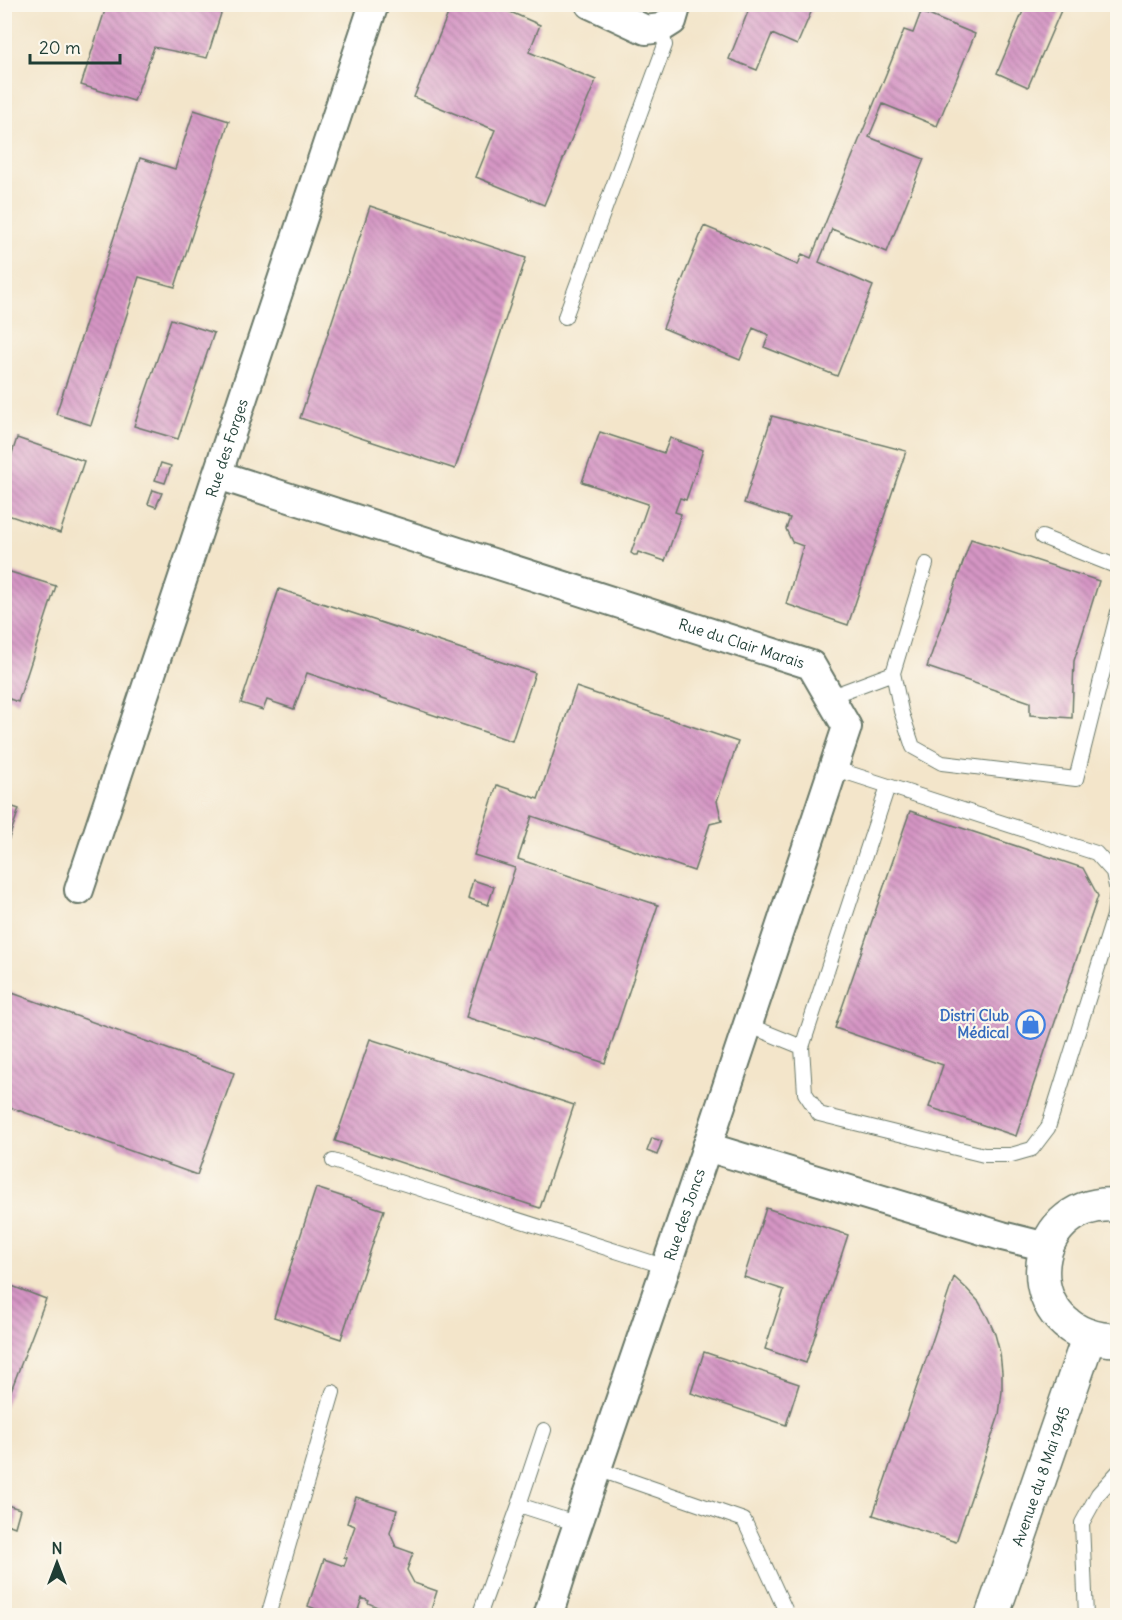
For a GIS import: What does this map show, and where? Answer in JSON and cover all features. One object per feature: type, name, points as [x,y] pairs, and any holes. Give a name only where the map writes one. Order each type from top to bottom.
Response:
[{"type":"main road","points":[[1103,1338],[1083,1335],[1055,1312],[1046,1296],[1042,1278],[1043,1260],[1047,1247],[1059,1227],[1073,1215],[1090,1207],[1118,1205]]},
{"type":"main road","name":"Avenue du 8 Mai 1945","points":[[992,1616],[1103,1338]]},
{"type":"street","name":"Rue des Forges","points":[[79,890],[374,4]]},
{"type":"street","points":[[590,4],[646,30],[670,18]]},
{"type":"street","name":"Rue du Clair Marais","points":[[218,475],[811,665],[847,727],[707,1147]]},
{"type":"street","name":"Rue des Joncs","points":[[548,1616],[707,1147],[1002,1236],[1047,1247]]},
{"type":"lane","points":[[565,317],[665,45],[670,18]]},
{"type":"lane","points":[[1042,537],[1118,567]]},
{"type":"lane","points":[[926,564],[893,673],[901,711],[913,747],[942,763],[1076,779],[1118,612]]},
{"type":"lane","points":[[830,697],[893,673]]},
{"type":"lane","points":[[833,768],[1096,853],[1113,872],[1117,891],[1114,916],[1048,1128],[1032,1149],[1011,1155],[984,1155],[819,1114],[804,1093],[802,1047],[888,786]]},
{"type":"lane","points":[[748,1024],[802,1047]]},
{"type":"lane","points":[[333,1161],[666,1267]]},
{"type":"lane","points":[[268,1616],[333,1392]]},
{"type":"lane","points":[[479,1616],[544,1430]]},
{"type":"lane","points":[[597,1469],[744,1520],[788,1616]]},
{"type":"lane","points":[[1086,1616],[1082,1524],[1098,1494],[1118,1472]]},
{"type":"lane","points":[[519,1505],[578,1524]]},
{"type":"building","points":[[107,4],[224,4],[207,58],[154,47],[134,101],[81,85]]},
{"type":"building","points":[[452,4],[492,4],[540,25],[529,52],[596,80],[544,205],[476,177],[495,130],[414,97]]},
{"type":"building","points":[[751,4],[799,4],[812,10],[797,45],[772,34],[757,70],[729,59]]},
{"type":"building","points":[[1026,4],[1055,4],[1062,8],[1028,87],[997,73]]},
{"type":"building","points":[[921,12],[975,34],[937,126],[883,104],[869,137],[924,159],[887,252],[832,229],[819,262],[873,286],[837,376],[764,347],[769,335],[753,328],[740,360],[663,328],[704,226],[798,265],[802,254],[811,258],[904,30],[913,33]]},
{"type":"building","points":[[194,110],[229,121],[175,287],[139,277],[91,425],[56,414],[140,158],[175,169]]},
{"type":"building","points":[[370,206],[526,258],[455,469],[300,418]]},
{"type":"building","points":[[171,319],[214,333],[178,439],[134,426]]},
{"type":"building","points":[[772,416],[906,451],[848,625],[786,604],[803,546],[792,542],[786,529],[790,518],[744,503]]},
{"type":"building","points":[[600,432],[664,453],[670,438],[703,450],[686,500],[680,498],[675,512],[681,514],[665,561],[638,552],[637,555],[631,553],[648,504],[582,482]]},
{"type":"building","points":[[17,438],[84,461],[60,533],[5,514],[5,475]]},
{"type":"building","points":[[161,463],[171,466],[165,483],[155,480]]},
{"type":"building","points":[[153,490],[162,493],[156,507],[148,504]]},
{"type":"building","points":[[971,539],[1099,581],[1074,661],[1072,718],[1030,715],[1030,702],[927,667]]},
{"type":"building","points":[[4,570],[56,586],[18,702],[4,697]]},
{"type":"building","points":[[279,589],[535,673],[512,741],[307,673],[294,709],[267,700],[263,710],[241,703]]},
{"type":"building","points":[[576,687],[738,742],[717,801],[722,821],[710,824],[694,871],[532,816],[518,859],[658,905],[605,1063],[466,1017],[515,868],[474,855],[497,785],[538,799]]},
{"type":"building","points":[[4,804],[19,809],[5,850],[4,850]]},
{"type":"building","points":[[910,811],[1083,868],[1098,896],[1016,1136],[929,1107],[943,1065],[835,1028]]},
{"type":"building","points":[[473,880],[494,887],[488,905],[468,898]]},
{"type":"building","points":[[4,990],[234,1073],[197,1175],[4,1105]]},
{"type":"building","points":[[370,1039],[574,1105],[540,1208],[335,1141]]},
{"type":"building","points":[[652,1138],[662,1141],[657,1155],[647,1151]]},
{"type":"building","points":[[316,1188],[384,1210],[341,1339],[274,1317]]},
{"type":"building","points":[[766,1208],[848,1235],[806,1363],[765,1349],[784,1290],[744,1277]]},
{"type":"building","points":[[954,1277],[979,1302],[988,1318],[1000,1353],[1002,1372],[999,1415],[956,1542],[873,1515]]},
{"type":"building","points":[[4,1283],[46,1299],[5,1406],[4,1406]]},
{"type":"building","points":[[704,1352],[799,1384],[786,1425],[691,1393]]},
{"type":"building","points":[[356,1497],[397,1510],[390,1533],[396,1547],[413,1553],[407,1570],[414,1583],[437,1591],[429,1616],[398,1616],[362,1598],[356,1616],[333,1616],[308,1606],[324,1559],[344,1566],[347,1558],[344,1557],[355,1526],[347,1523]]},
{"type":"building","points":[[7,1505],[20,1509],[15,1527],[4,1523],[4,1512]]},
{"type":"place","name":"Distri Club Médical","points":[[1030,1024]]}]
